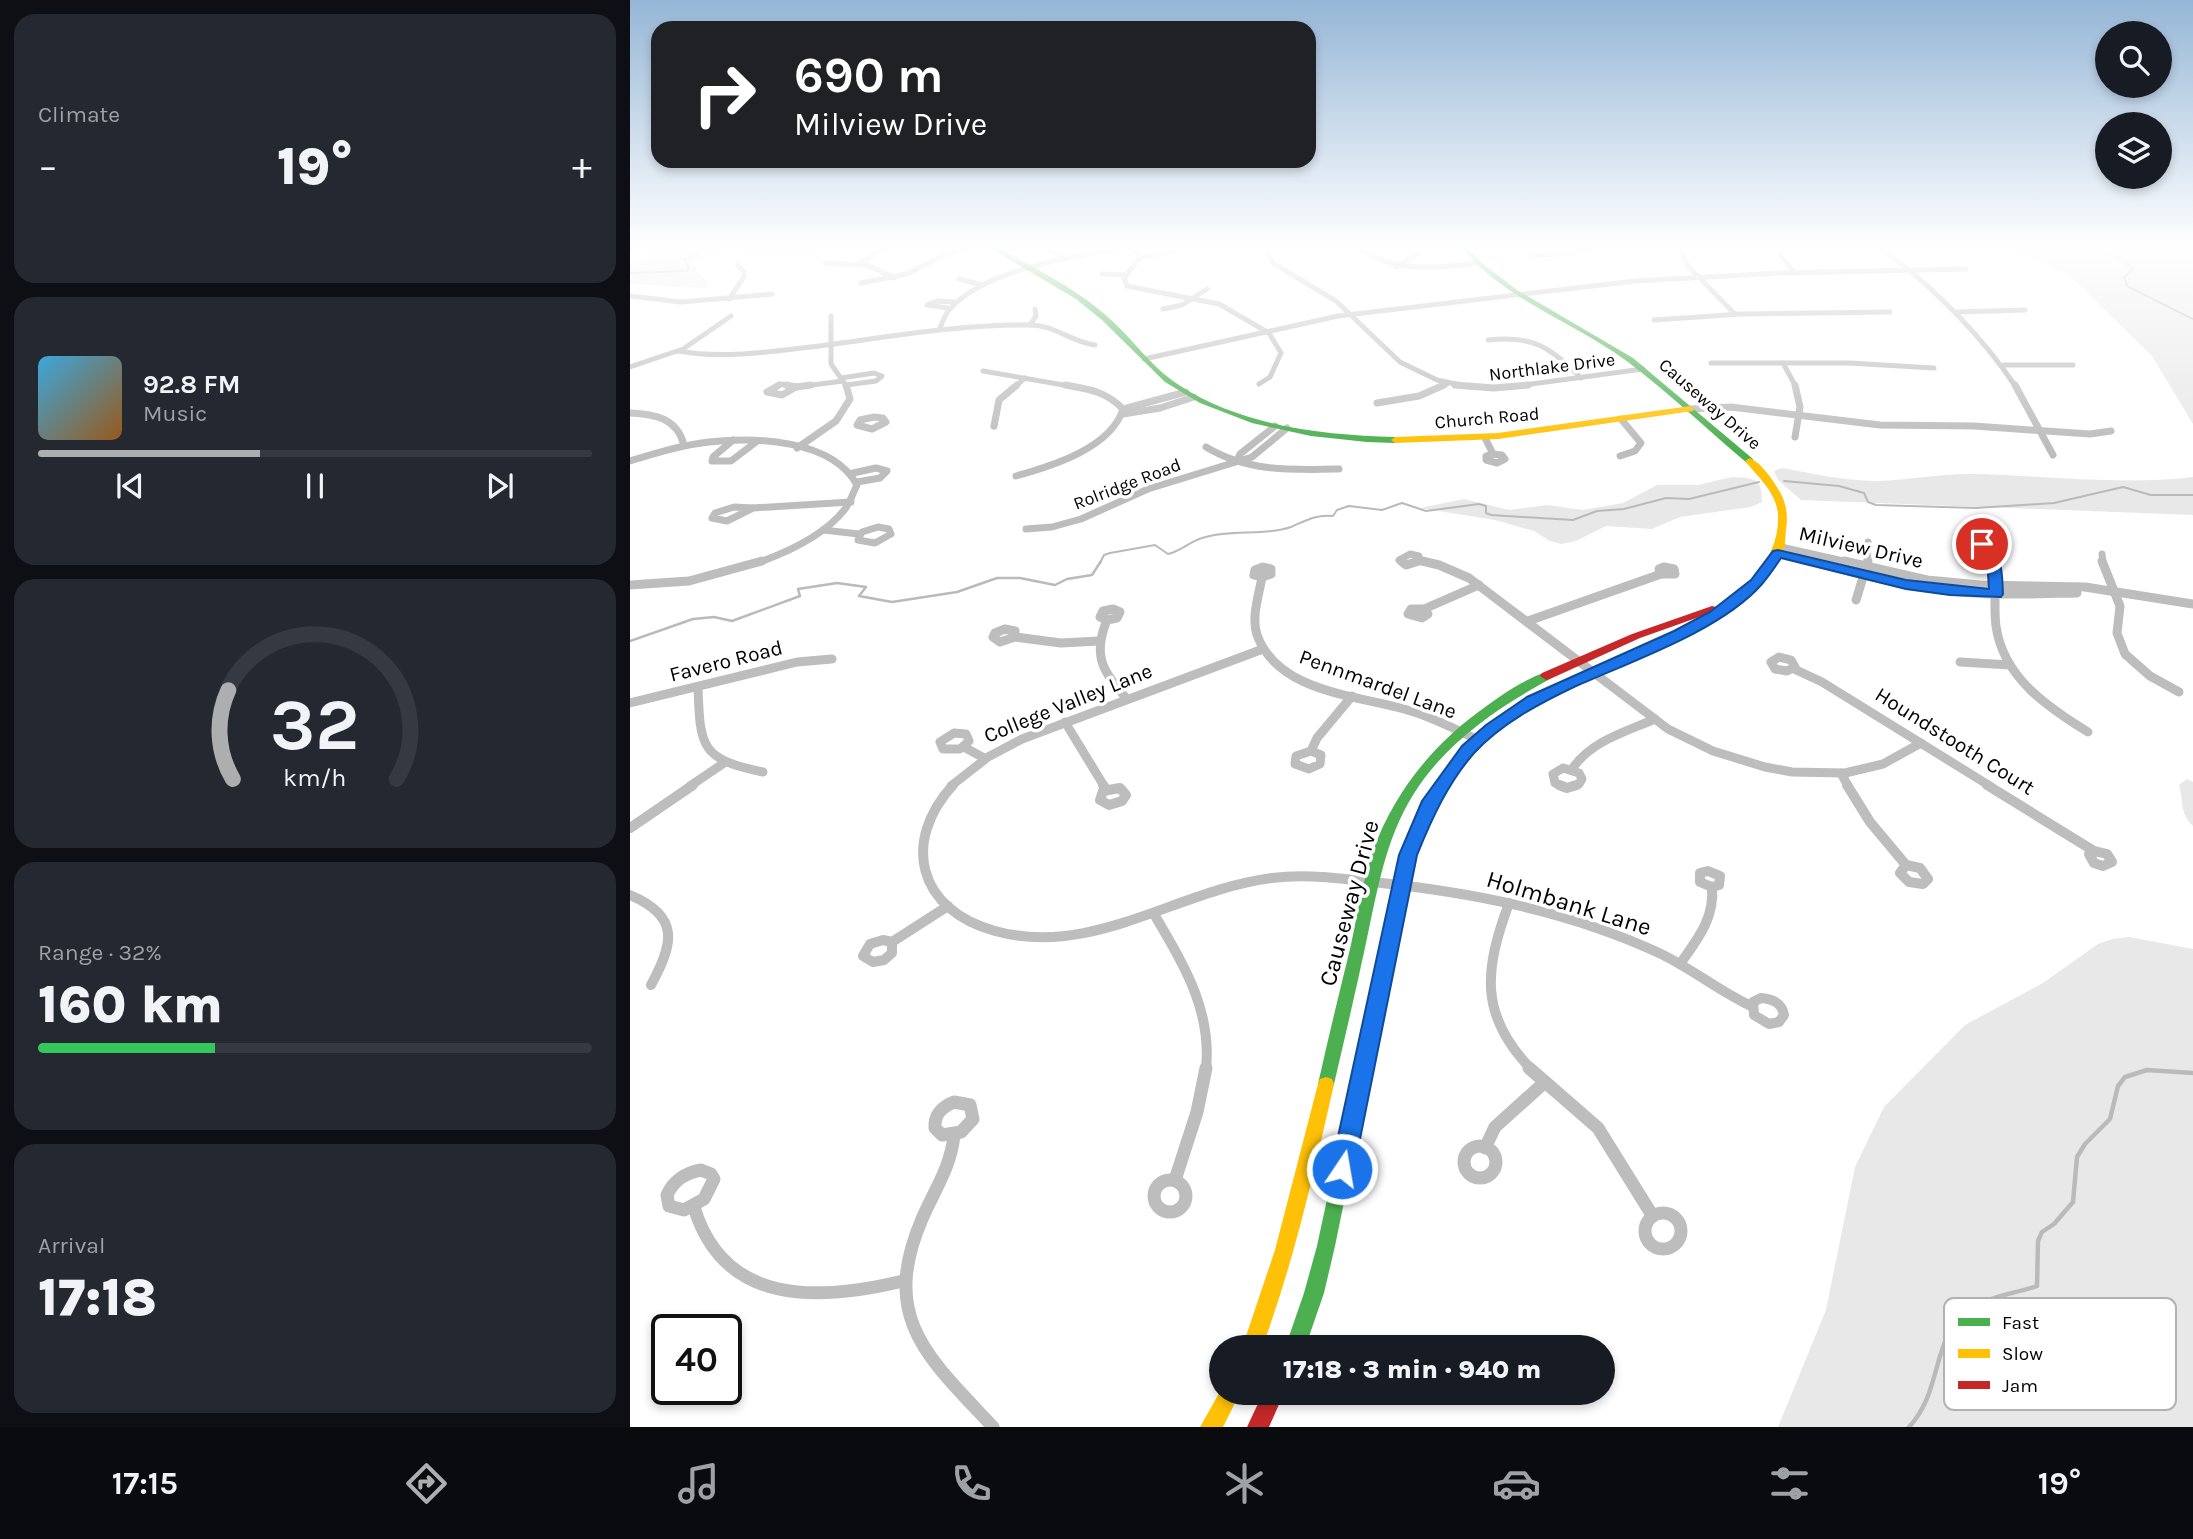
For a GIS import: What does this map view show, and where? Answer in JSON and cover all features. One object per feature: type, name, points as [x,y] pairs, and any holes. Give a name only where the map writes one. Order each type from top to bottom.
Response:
[{"type":"street","points":[[939,330],[945,314]]},
{"type":"street","points":[[1030,325],[1037,314]]},
{"type":"street","name":"Church Road","points":[[1099,314],[1144,359],[1190,395],[1237,415],[1281,427],[1341,437],[1390,440],[1485,438],[1689,409],[1731,407],[1871,425],[1955,425],[2098,434],[2111,431]]},
{"type":"street","points":[[1238,314],[1276,341],[1281,353],[1270,376],[1259,384]]},
{"type":"street","name":"Northlake Drive","points":[[1351,314],[1398,361],[1447,384],[1494,389],[1643,369]]},
{"type":"street","points":[[1144,359],[1354,314]]},
{"type":"street","name":"Causeway Drive","points":[[1299,1335],[1326,1246],[1414,835],[1428,805],[1452,769],[1478,740],[1533,700],[1715,615],[1756,583],[1780,550],[1784,522],[1773,488],[1751,463],[1643,369],[1609,345],[1549,314]]},
{"type":"street","points":[[1654,320],[1767,314]]},
{"type":"street","points":[[1958,314],[2003,365],[2053,455]]},
{"type":"street","points":[[630,367],[678,351],[731,316]]},
{"type":"street","points":[[797,448],[836,421],[850,399],[843,381],[831,364],[831,316]]},
{"type":"street","points":[[678,351],[728,356],[939,330],[1030,325],[1051,327],[1074,342],[1095,345]]},
{"type":"street","points":[[1488,340],[1516,338],[1539,342],[1580,378]]},
{"type":"street","points":[[1711,363],[1877,364],[1934,368]]},
{"type":"street","points":[[1783,363],[1800,395],[1800,416],[1795,437]]},
{"type":"street","points":[[2003,365],[2073,365]]},
{"type":"street","points":[[983,371],[1098,391],[1113,398],[1122,411]]},
{"type":"street","points":[[796,387],[843,381],[874,373],[883,376],[876,381],[843,381]]},
{"type":"street","points":[[994,426],[999,400],[1025,378]]},
{"type":"street","points":[[1377,403],[1419,396],[1447,384]]},
{"type":"street","points":[[1122,411],[1160,408],[1190,395]]},
{"type":"street","points":[[1016,476],[1041,469],[1088,446],[1111,431],[1122,411]]},
{"type":"street","points":[[630,413],[653,415],[672,422],[681,430],[684,445]]},
{"type":"street","points":[[1620,456],[1636,451],[1641,443],[1621,419]]},
{"type":"street","points":[[836,421],[858,422]]},
{"type":"street","name":"Rolridge Road","points":[[1237,461],[1240,454],[1281,427]]},
{"type":"street","name":"Rolridge Road","points":[[1026,529],[1071,523],[1148,489],[1252,457],[1281,427]]},
{"type":"street","points":[[1485,438],[1493,454]]},
{"type":"street","points":[[733,440],[713,457],[712,461],[723,463],[734,460],[755,442]]},
{"type":"street","points":[[630,461],[684,445],[733,440],[755,442],[830,456],[853,473],[857,482],[851,502],[839,517],[823,530],[783,552],[717,576],[673,585],[630,585]]},
{"type":"street","points":[[1206,447],[1220,456],[1271,468],[1339,469]]},
{"type":"street","points":[[853,473],[876,468],[887,471],[880,478],[857,482]]},
{"type":"street","points":[[753,508],[723,522],[712,518],[715,513],[724,509],[851,502]]},
{"type":"street","points":[[823,530],[859,534]]},
{"type":"street","points":[[1856,600],[1865,570],[1868,542]]},
{"type":"street","points":[[1982,544],[1993,559],[1997,589],[1997,632],[2010,666],[2053,711],[2088,732]]},
{"type":"street","name":"Milview Drive","points":[[1780,550],[1927,588],[2099,590],[2193,604]]},
{"type":"street","points":[[2102,554],[2102,564],[2120,605],[2116,629],[2123,649],[2149,676],[2179,692]]},
{"type":"street","points":[[1420,561],[1452,569],[1479,585],[1655,719],[1682,737],[1717,752],[1781,769],[1841,773],[1885,764],[1922,743]]},
{"type":"street","points":[[1528,621],[1661,574]]},
{"type":"street","points":[[1262,577],[1254,621],[1263,649]]},
{"type":"street","points":[[1424,609],[1479,585]]},
{"type":"street","name":"Causeway Drive","points":[[1257,1335],[1276,1286],[1289,1240],[1381,850],[1402,800],[1432,757],[1458,731],[1484,709],[1517,688],[1643,633],[1723,607]]},
{"type":"street","points":[[1107,621],[1099,641],[1104,670],[1127,699]]},
{"type":"street","points":[[1014,637],[1061,643],[1099,641]]},
{"type":"street","name":"Pennmardel Lane","points":[[1263,649],[1293,676],[1352,696],[1405,709],[1478,740]]},
{"type":"street","name":"College Valley Lane","points":[[1263,649],[1065,722],[1009,744],[984,758],[959,779],[941,800],[924,835],[925,870],[936,893],[965,918],[995,930],[1034,937],[1096,933],[1207,893],[1270,878],[1317,877],[1402,885]]},
{"type":"street","name":"Favero Road","points":[[630,703],[797,662],[832,659]]},
{"type":"street","points":[[1960,662],[2010,666]]},
{"type":"street","name":"Houndstooth Court","points":[[1794,669],[1822,682],[2094,851]]},
{"type":"street","points":[[698,687],[699,734],[708,752],[724,763],[763,772]]},
{"type":"street","points":[[1311,751],[1317,738],[1352,696]]},
{"type":"street","points":[[1572,769],[1577,757],[1590,749],[1655,719]]},
{"type":"street","points":[[1065,722],[1106,789]]},
{"type":"street","points":[[964,747],[984,758]]},
{"type":"street","points":[[630,828],[724,763]]},
{"type":"street","points":[[1841,773],[1869,825],[1906,865]]},
{"type":"street","name":"Holmbank Lane","points":[[1402,885],[1509,903],[1636,943],[1681,964],[1751,1006]]},
{"type":"street","points":[[1681,964],[1710,918],[1714,908],[1712,887]]},
{"type":"street","points":[[630,895],[654,906],[668,925],[670,938],[667,956],[651,985]]},
{"type":"street","points":[[1509,903],[1492,953],[1489,979],[1493,1006],[1509,1041],[1523,1061],[1598,1128],[1652,1215]]},
{"type":"street","points":[[892,942],[948,906]]},
{"type":"street","points":[[1154,914],[1198,995],[1208,1038],[1205,1080],[1200,1103],[1175,1180]]},
{"type":"street","points":[[1485,1148],[1495,1127],[1545,1082]]},
{"type":"street","points":[[954,1135],[950,1160],[909,1250],[903,1281],[907,1318],[917,1339],[993,1427]]},
{"type":"street","points":[[694,1207],[699,1227],[724,1262],[766,1286],[787,1291],[837,1294],[903,1281]]},
{"type":"street","points":[[1211,1427],[1223,1405]]},
{"type":"street","points":[[1258,1427],[1268,1405]]},
{"type":"shaded area","points":[[2109,314],[2193,314],[2193,424],[2152,356]]},
{"type":"shaded area","points":[[1782,468],[1866,481],[1969,474],[2109,480],[2193,477],[2193,515],[1801,500],[1778,480],[1774,471]]},
{"type":"shaded area","points":[[1732,477],[1756,481],[1761,488],[1762,502],[1751,507],[1680,517],[1652,529],[1606,526],[1576,541],[1561,544],[1534,531],[1495,520],[1420,508],[1464,499],[1509,510],[1547,505],[1583,510],[1623,503],[1657,485],[1698,485]]},
{"type":"shaded area","points":[[2187,779],[2193,782],[2193,826],[2184,812],[2179,785]]},
{"type":"shaded area","points":[[2129,937],[2193,949],[2193,1427],[1778,1427],[1826,1310],[1855,1167],[1884,1107],[1965,1025],[2043,983],[2098,944]]},
{"type":"waterway","points":[[2182,314],[2193,319]]},
{"type":"waterway","points":[[1784,481],[1839,486],[1864,493],[1868,502],[1876,505],[1976,508],[2054,503],[2123,487],[2151,495],[2193,495]]},
{"type":"waterway","points":[[1101,561],[1104,555],[1110,553],[1155,545],[1168,554],[1213,535],[1281,530],[1316,517],[1333,516],[1337,510],[1349,506],[1382,510],[1402,503],[1426,511],[1479,504],[1486,506],[1486,513],[1491,515],[1573,520],[1597,511],[1624,509],[1666,498],[1689,499],[1759,482]]},
{"type":"waterway","points":[[630,641],[693,619],[714,617],[732,621],[800,596],[798,589],[837,583],[866,587],[859,596],[892,602],[957,592],[997,578],[1020,578],[1055,585],[1067,579],[1092,575],[1101,561]]},
{"type":"waterway","points":[[1995,1298],[2037,1286],[2038,1241],[2042,1232],[2054,1224],[2073,1202],[2077,1157],[2085,1144],[2110,1119],[2118,1086],[2125,1077],[2147,1070],[2193,1073]]},
{"type":"waterway","points":[[1909,1427],[1928,1396],[1944,1344]]},
{"type":"traffic: fast","points":[[1099,314],[1168,381],[1228,412],[1255,421],[1311,433],[1395,440]]},
{"type":"traffic: fast","points":[[1553,314],[1630,360],[1750,461]]},
{"type":"traffic: fast","points":[[1326,1084],[1375,870],[1393,820],[1425,768],[1446,746],[1492,708],[1546,676]]},
{"type":"traffic: fast","points":[[1299,1335],[1326,1246],[1408,855],[1426,813],[1449,775],[1478,741],[1513,712]]},
{"type":"traffic: slow","points":[[1395,440],[1498,436],[1690,409]]},
{"type":"traffic: slow","points":[[1513,712],[1678,634],[1721,609],[1757,580],[1779,549],[1783,515],[1775,492],[1750,461]]},
{"type":"traffic: slow","points":[[1257,1335],[1285,1250],[1326,1084]]},
{"type":"traffic: slow","points":[[1211,1427],[1223,1405]]},
{"type":"traffic: jam","points":[[1546,676],[1636,636],[1712,609]]},
{"type":"traffic: jam","points":[[1258,1427],[1268,1405]]},
{"type":"route","points":[[1342,1169],[1414,835],[1441,784],[1468,750],[1492,728],[1533,700],[1715,615],[1756,583],[1778,554],[1906,584],[1996,594],[1997,579],[1993,559],[1982,544]]}]
